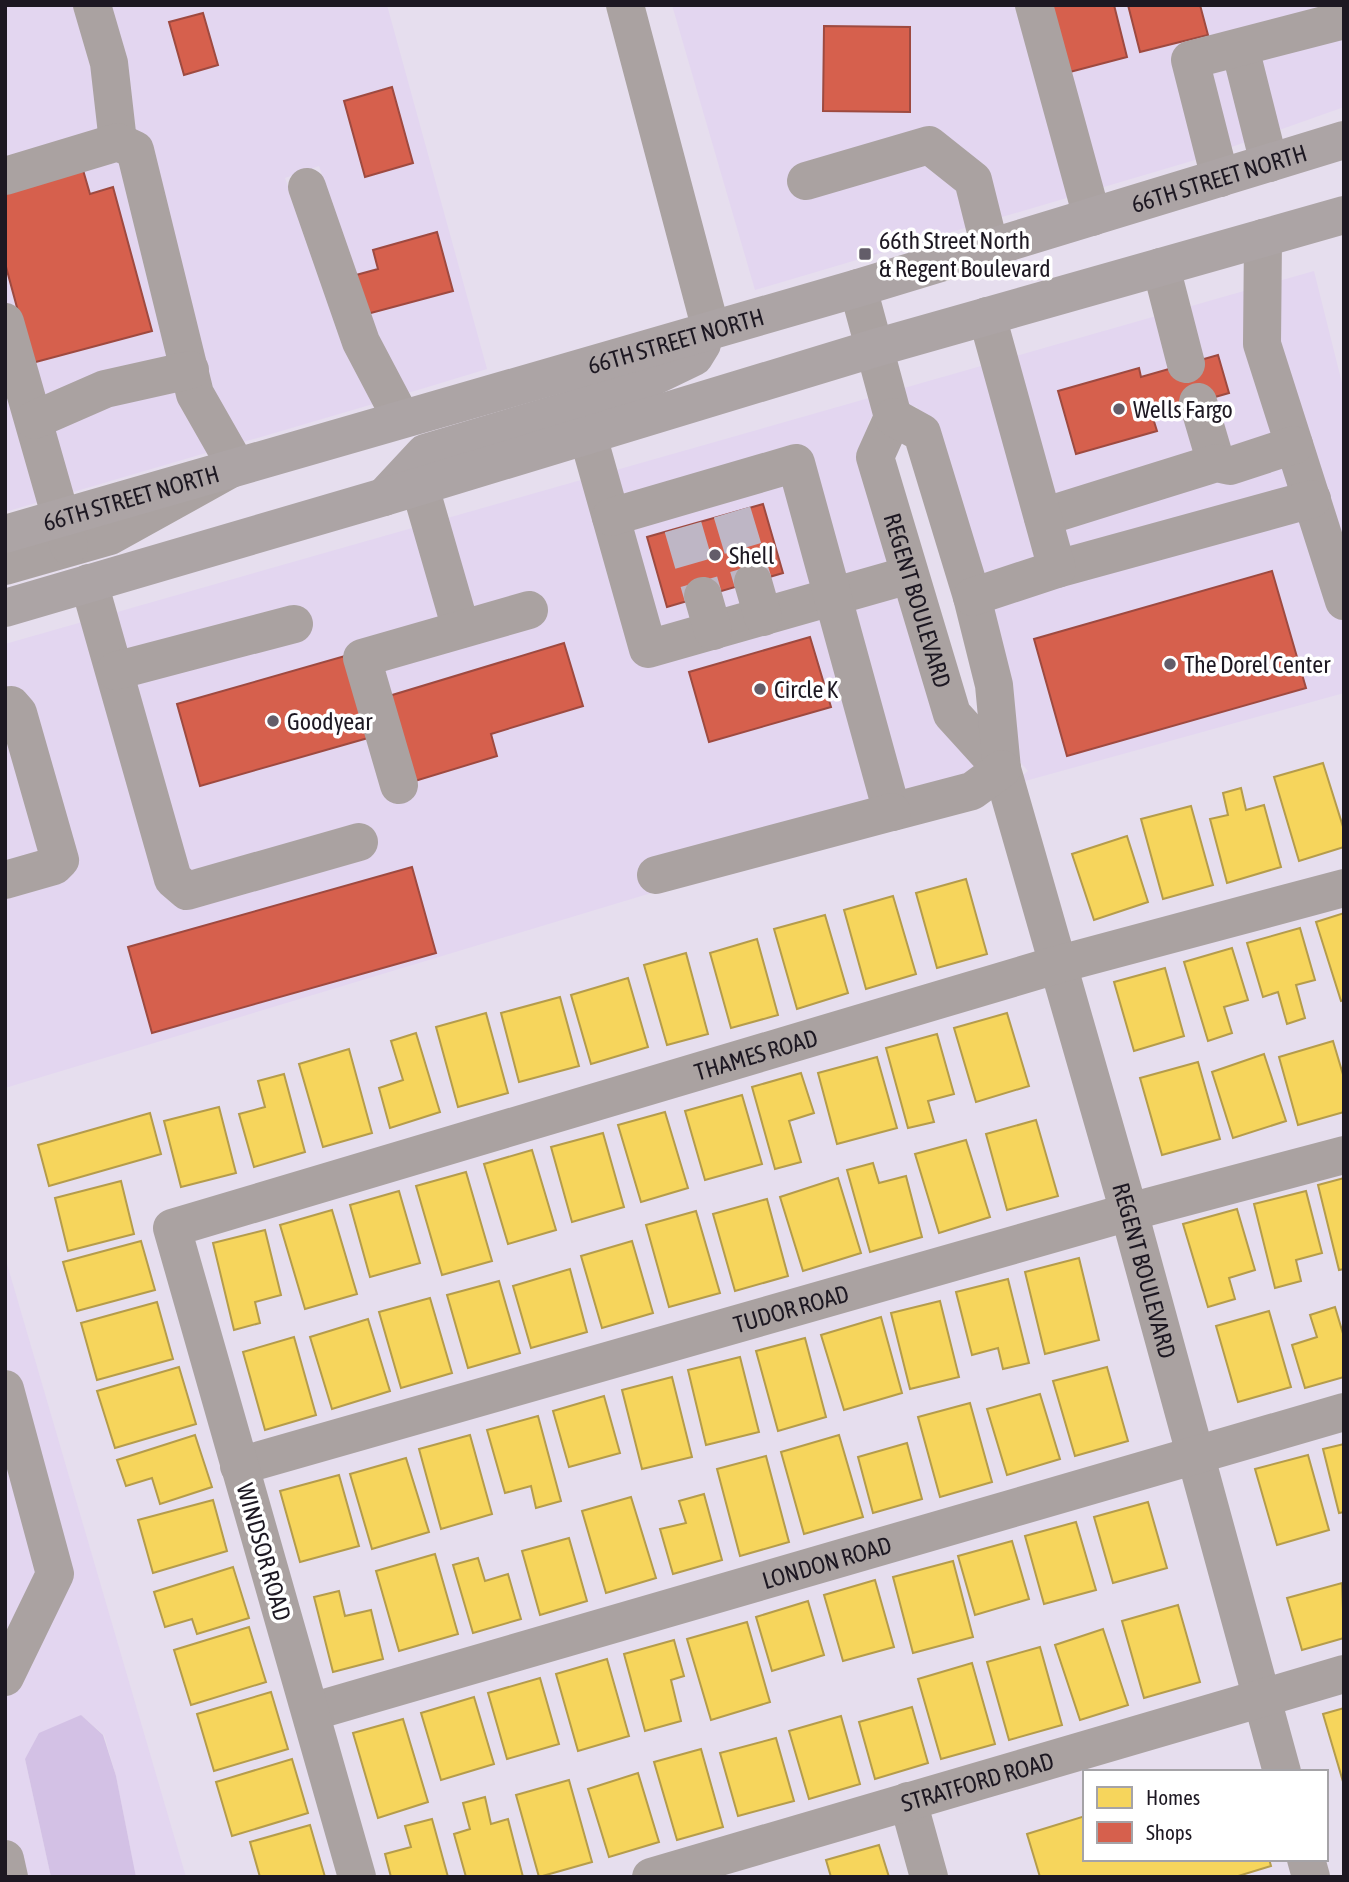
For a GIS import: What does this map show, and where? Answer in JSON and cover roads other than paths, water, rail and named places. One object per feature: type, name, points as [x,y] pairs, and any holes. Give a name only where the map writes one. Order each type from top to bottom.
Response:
[{"type":"main road","name":"66TH STREET NORTH","points":[[5,534],[65,531],[236,466],[858,288],[1344,140]]},
{"type":"main road","points":[[5,608],[402,492],[875,348],[1344,215]]},
{"type":"main road","points":[[402,492],[425,453],[607,399],[694,357],[710,330]]},
{"type":"street","points":[[92,5],[109,63],[118,142]]},
{"type":"street","points":[[625,5],[710,330]]},
{"type":"street","points":[[1034,5],[1093,217]]},
{"type":"street","points":[[1220,178],[1191,60],[1344,20]]},
{"type":"street","points":[[1240,48],[1269,163]]},
{"type":"street","points":[[5,176],[118,142],[135,150],[195,394],[236,466]]},
{"type":"street","points":[[806,181],[929,145],[973,180],[990,248]]},
{"type":"street","points":[[307,187],[361,342],[401,418]]},
{"type":"street","points":[[1263,238],[1262,344],[1344,601]]},
{"type":"street","points":[[1161,267],[1186,364]]},
{"type":"street","points":[[858,288],[893,417]]},
{"type":"street","points":[[987,316],[1057,569]]},
{"type":"street","points":[[5,322],[65,531],[5,566]]},
{"type":"street","points":[[34,420],[104,388],[190,370]]},
{"type":"street","points":[[1198,402],[1216,463]]},
{"type":"street","name":"REGENT BOULEVARD","points":[[1002,769],[952,714],[874,457],[893,417],[922,433],[972,597],[994,685],[1002,769],[1056,965],[1129,1212],[1281,1770]]},
{"type":"street","points":[[588,436],[648,649],[708,614],[758,600],[834,597],[909,575]]},
{"type":"street","points":[[1043,517],[1216,463],[1230,466],[1294,445]]},
{"type":"street","points":[[611,517],[679,513],[728,498],[796,463],[892,812]]},
{"type":"street","points":[[402,492],[461,629]]},
{"type":"street","points":[[972,597],[1057,569],[1311,499]]},
{"type":"street","points":[[89,583],[173,879],[187,891],[359,842]]},
{"type":"street","points":[[399,785],[362,658],[529,610]]},
{"type":"street","points":[[114,671],[294,624]]},
{"type":"street","points":[[5,706],[11,705],[18,713],[60,860],[54,866],[5,880]]},
{"type":"street","points":[[656,875],[972,791],[1002,769]]},
{"type":"street","name":"THAMES ROAD","points":[[172,1228],[1056,965],[1344,888]]},
{"type":"street","name":"TUDOR ROAD","points":[[239,1466],[1129,1212],[1344,1155]]},
{"type":"street","name":"WINDSOR ROAD","points":[[172,1228],[358,1877]]},
{"type":"street","points":[[5,1389],[55,1574],[5,1677]]},
{"type":"street","name":"LONDON ROAD","points":[[311,1712],[1344,1412]]},
{"type":"street","name":"STRATFORD ROAD","points":[[651,1877],[1344,1674]]},
{"type":"street","points":[[908,1801],[929,1877]]},
{"type":"street","points":[[5,1859],[9,1877]]},
{"type":"tunnel","points":[[732,512],[753,582]]},
{"type":"tunnel","points":[[683,527],[703,596]]},
{"type":"place","name":"66th Street North & Regent Boulevard","points":[[865,254]]},
{"type":"place","name":"Wells Fargo","points":[[1119,409]]},
{"type":"place","name":"Shell","points":[[715,555]]},
{"type":"place","name":"The Dorel Center","points":[[1170,664]]},
{"type":"place","name":"Circle K","points":[[760,689]]},
{"type":"place","name":"Goodyear","points":[[273,721]]}]
